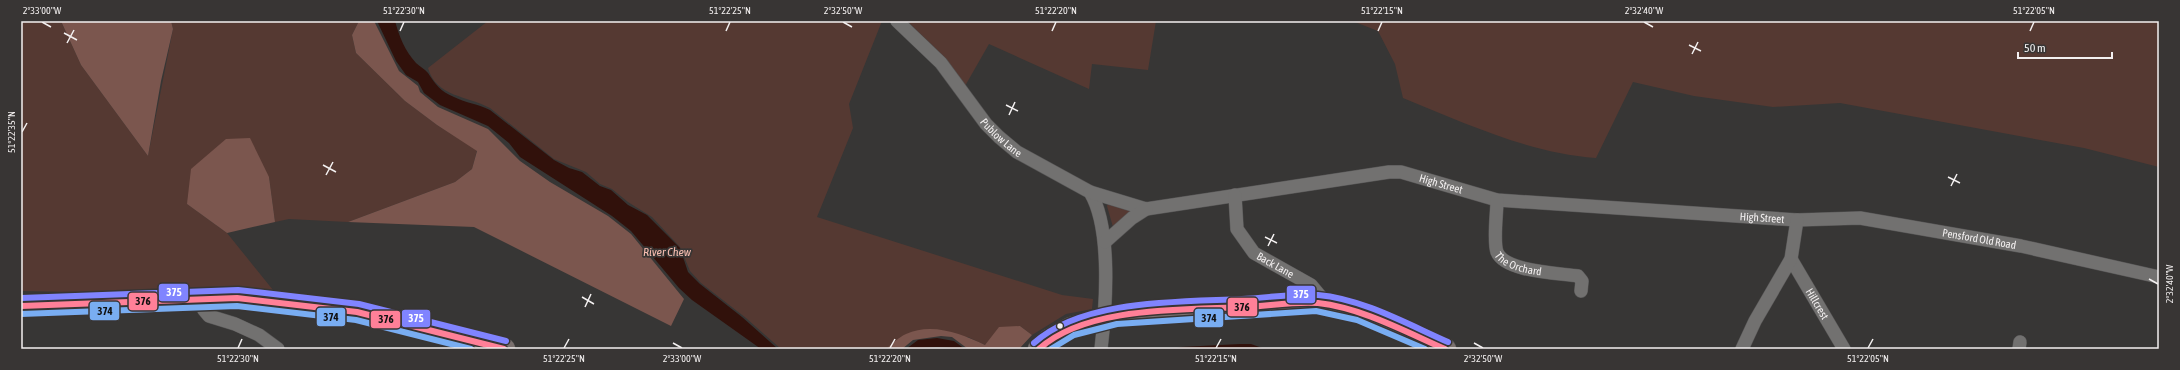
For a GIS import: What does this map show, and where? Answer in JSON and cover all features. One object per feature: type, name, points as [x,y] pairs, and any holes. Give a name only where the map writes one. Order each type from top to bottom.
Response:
[{"type":"highway","points":[[21,306],[249,299],[352,311],[504,349]]},
{"type":"highway","points":[[1039,349],[1049,340],[1071,328],[1105,318],[1130,314],[1261,304],[1326,303],[1359,312],[1445,349]]},
{"type":"street","name":"Publow Lane","points":[[897,21],[941,63],[986,124],[999,137],[1017,152],[1090,192]]},
{"type":"street","name":"High Street","points":[[1090,192],[1146,209],[1389,172],[1401,172],[1497,200],[1797,220]]},
{"type":"street","points":[[1090,192],[1096,201],[1102,219],[1105,242],[1105,318],[1101,349]]},
{"type":"street","name":"Back Lane","points":[[1235,195],[1237,229],[1254,253],[1311,285],[1326,303]]},
{"type":"street","name":"The Orchard","points":[[1497,200],[1497,252],[1503,262],[1515,266],[1578,276],[1582,281],[1581,292]]},
{"type":"street","points":[[1105,242],[1132,218],[1146,209]]},
{"type":"street","name":"Pensford Old Road","points":[[1797,220],[1860,218],[2021,246],[2159,277]]},
{"type":"street","points":[[1742,349],[1755,321],[1791,259],[1797,220]]},
{"type":"street","name":"Hillcrest","points":[[1791,259],[1844,349]]},
{"type":"street","points":[[199,300],[209,316],[235,324],[259,335],[278,349]]},
{"type":"shaded area","points":[[21,21],[61,21],[81,65],[148,156],[173,29],[171,21],[359,21],[352,35],[356,53],[405,101],[437,125],[477,150],[472,169],[455,182],[348,222],[289,219],[275,222],[269,177],[187,204],[227,233],[273,290],[207,288],[125,293],[21,291]]},
{"type":"shaded area","points":[[61,21],[171,21],[173,29],[161,81],[148,156],[81,65]]},
{"type":"shaded area","points":[[359,21],[374,21],[399,71],[418,86],[420,92],[438,107],[488,129],[520,161],[550,182],[608,216],[631,234],[684,299],[671,326],[474,227],[348,222],[455,182],[472,169],[477,151],[437,125],[405,101],[356,53],[352,35]]},
{"type":"shaded area","points":[[488,21],[882,21],[849,104],[853,128],[817,217],[1062,295],[1093,299],[1092,309],[1066,314],[1032,335],[1020,326],[985,345],[968,337],[907,334],[886,349],[781,349],[746,318],[701,283],[690,271],[680,247],[652,217],[628,202],[612,189],[600,184],[586,172],[554,159],[490,108],[454,94],[438,85],[432,78],[428,68]]},
{"type":"shaded area","points":[[907,21],[1156,21],[1148,70],[1092,64],[1089,89],[989,44],[965,86],[941,54]]},
{"type":"shaded area","points":[[1324,21],[2159,21],[2159,167],[2084,148],[1840,103],[1773,107],[1694,96],[1633,82],[1596,158],[1571,155],[1546,150],[1497,136],[1403,98],[1395,64],[1378,31],[1355,22]]},
{"type":"shaded area","points":[[250,138],[269,177],[275,222],[227,233],[187,204],[191,169],[226,139]]},
{"type":"shaded area","points":[[1108,204],[1131,210],[1131,213],[1113,227],[1107,206]]},
{"type":"shaded area","points":[[1020,326],[1032,335],[1019,349],[968,349],[952,337],[941,336],[913,340],[902,349],[886,349],[906,334],[926,329],[947,331],[967,337],[985,345],[999,327]]},
{"type":"water","name":"River Chew","points":[[377,21],[395,21],[406,48],[416,63],[427,72],[433,81],[445,92],[458,99],[490,110],[554,160],[569,168],[582,172],[600,186],[611,190],[628,205],[647,215],[680,248],[688,272],[700,284],[742,317],[778,349],[761,349],[692,300],[679,288],[631,231],[612,216],[520,157],[509,143],[488,126],[440,105],[424,93],[418,82],[406,75],[396,61]]},
{"type":"water","points":[[937,338],[954,341],[965,349],[937,347],[906,349],[918,340]]},
{"type":"water","points":[[1251,344],[1265,349],[1172,349],[1181,347]]},
{"type":"transit line","name":"375","points":[[21,298],[238,290],[359,304],[506,341]]},
{"type":"transit line","name":"375","points":[[1034,343],[1054,329],[1078,318],[1105,311],[1161,303],[1290,295],[1318,295],[1335,297],[1352,302],[1401,320],[1448,342]]},
{"type":"transit line","name":"376","points":[[21,306],[237,298],[357,312],[504,349]]},
{"type":"transit line","name":"376","points":[[1039,349],[1059,335],[1082,325],[1109,318],[1165,310],[1245,307],[1291,303],[1318,303],[1351,310],[1383,321],[1445,349]]},
{"type":"transit line","name":"374","points":[[21,314],[237,306],[356,320],[471,349]]},
{"type":"transit line","name":"374","points":[[1051,349],[1074,335],[1117,324],[1316,311],[1357,320],[1425,349]]}]
